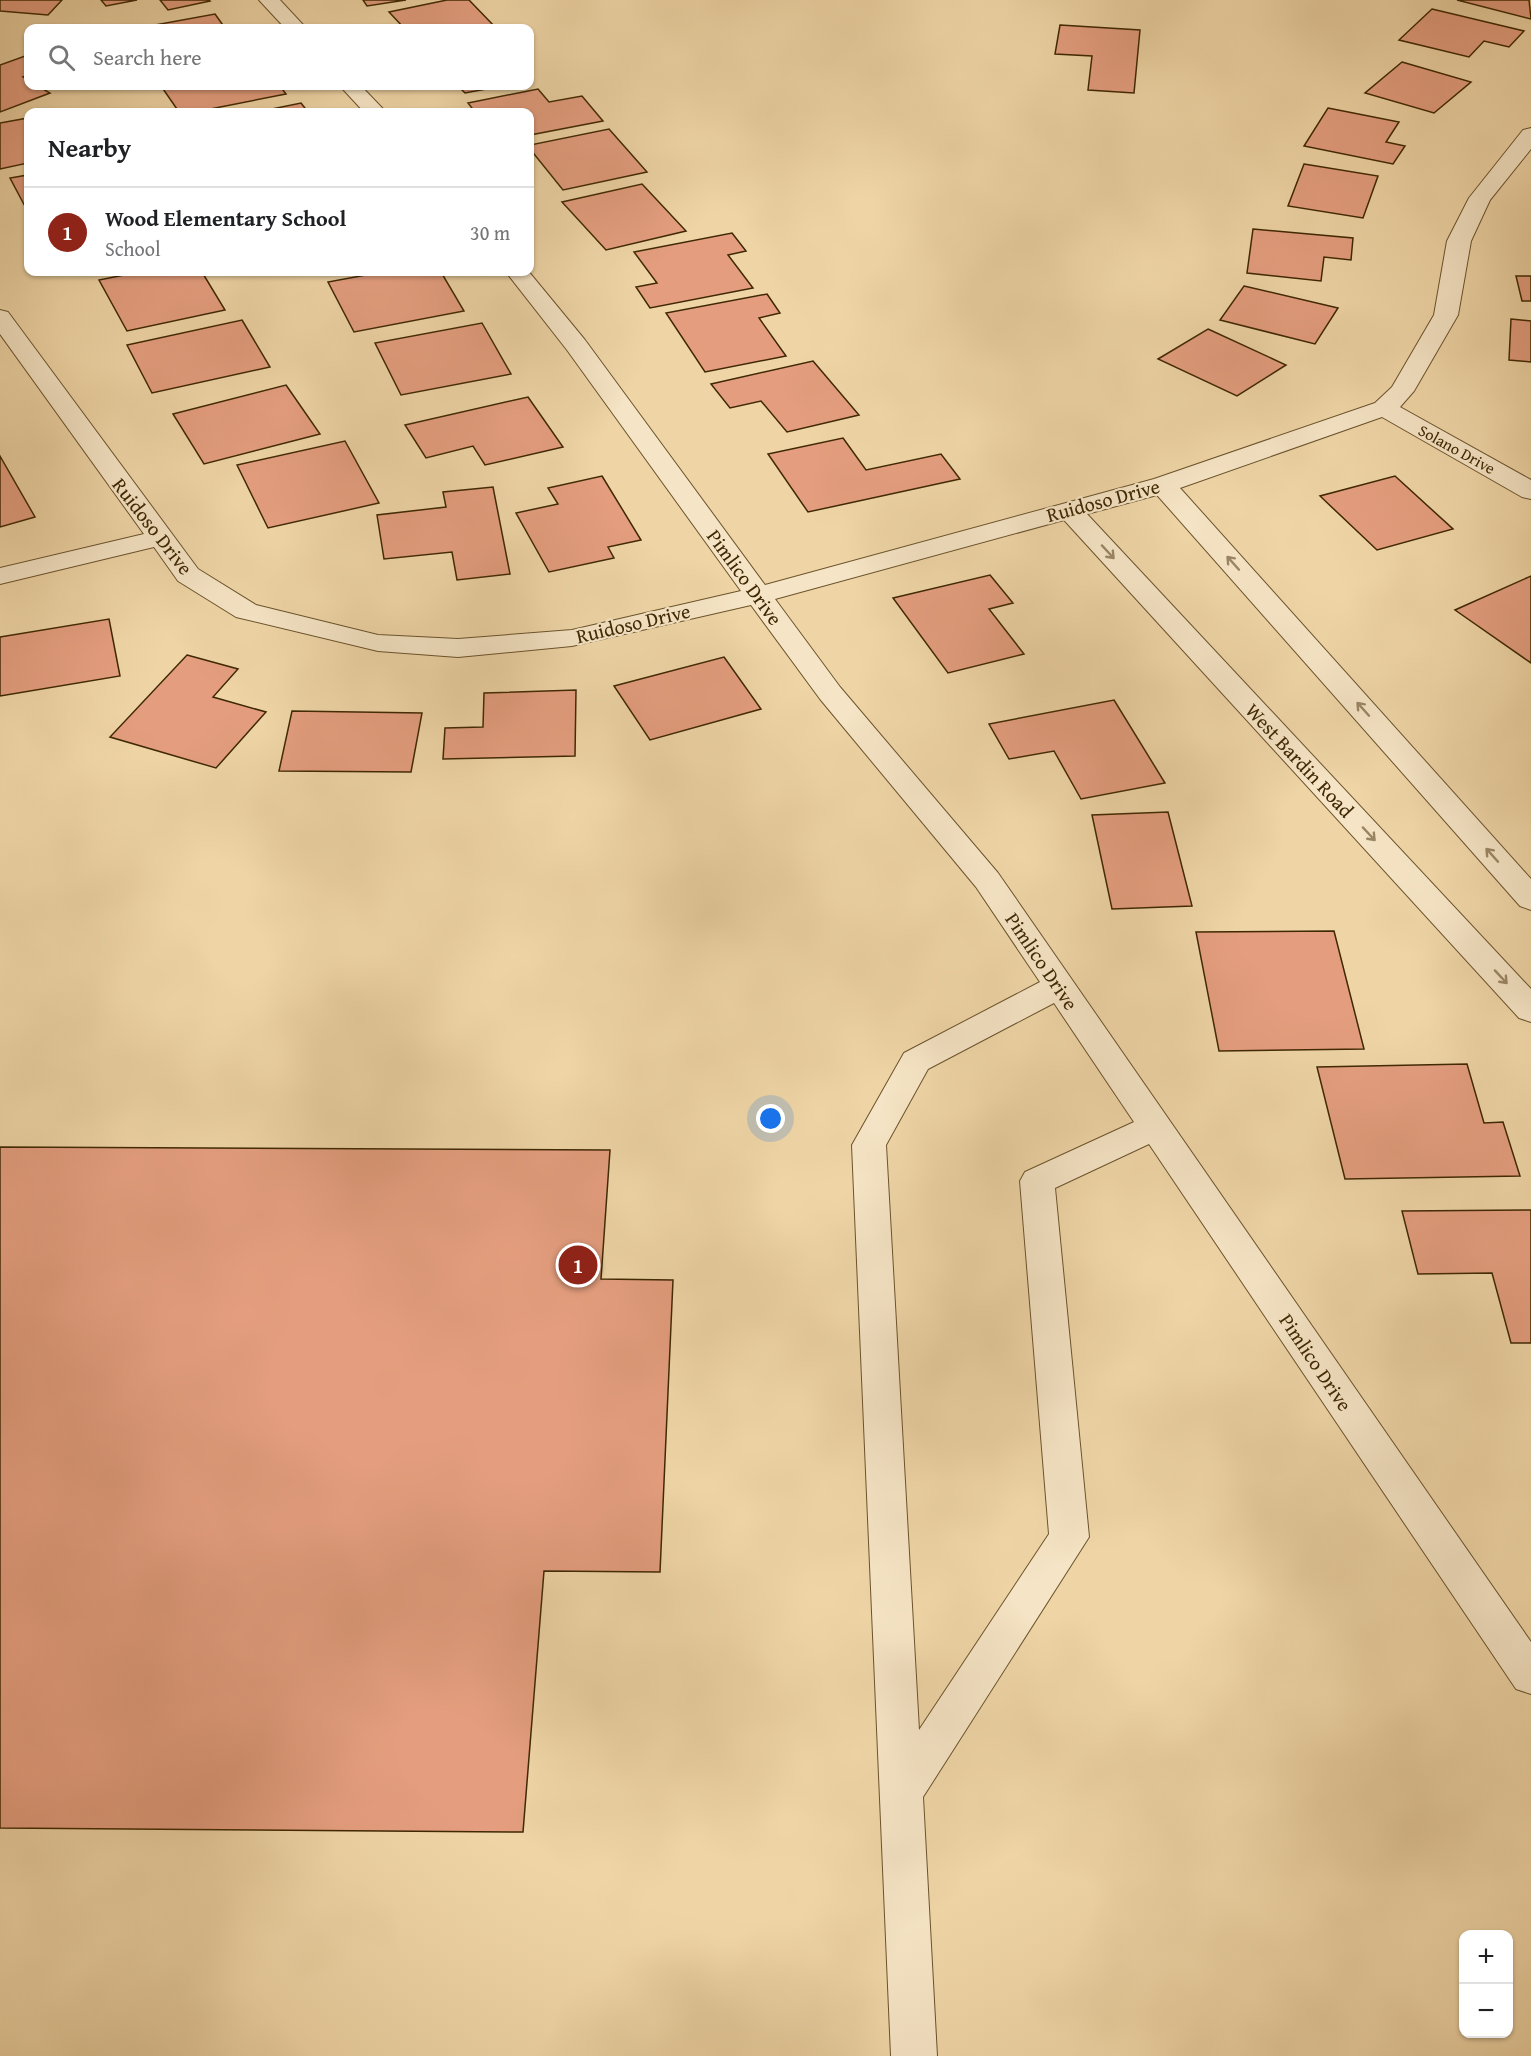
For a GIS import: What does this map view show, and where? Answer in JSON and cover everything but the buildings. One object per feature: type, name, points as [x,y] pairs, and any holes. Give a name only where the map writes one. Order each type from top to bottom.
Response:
[{"type":"street","points":[[269,0],[292,24]]},
{"type":"street","points":[[354,90],[371,108]]},
{"type":"street","points":[[1384,408],[1402,391],[1446,315],[1459,241],[1480,198],[1531,135]]},
{"type":"street","name":"Pimlico Drive","points":[[520,276],[576,345],[830,693],[987,880],[1531,1676]]},
{"type":"street","name":"Ruidoso Drive","points":[[0,317],[48,387],[188,575],[246,612],[378,643],[458,648],[572,638],[758,595],[1163,485],[1384,408]]},
{"type":"street","name":"Solano Drive","points":[[1384,408],[1531,491]]},
{"type":"street","points":[[1163,485],[1531,898]]},
{"type":"street","name":"West Bardin Road","points":[[1068,510],[1531,1010]]},
{"type":"street","points":[[0,576],[160,538]]},
{"type":"street","points":[[914,2056],[869,1145],[916,1061],[1059,986]]},
{"type":"street","points":[[901,1793],[1069,1537],[1037,1181],[1155,1127]]},
{"type":"place","name":"Wood Elementary School","points":[[578,1265]]}]
